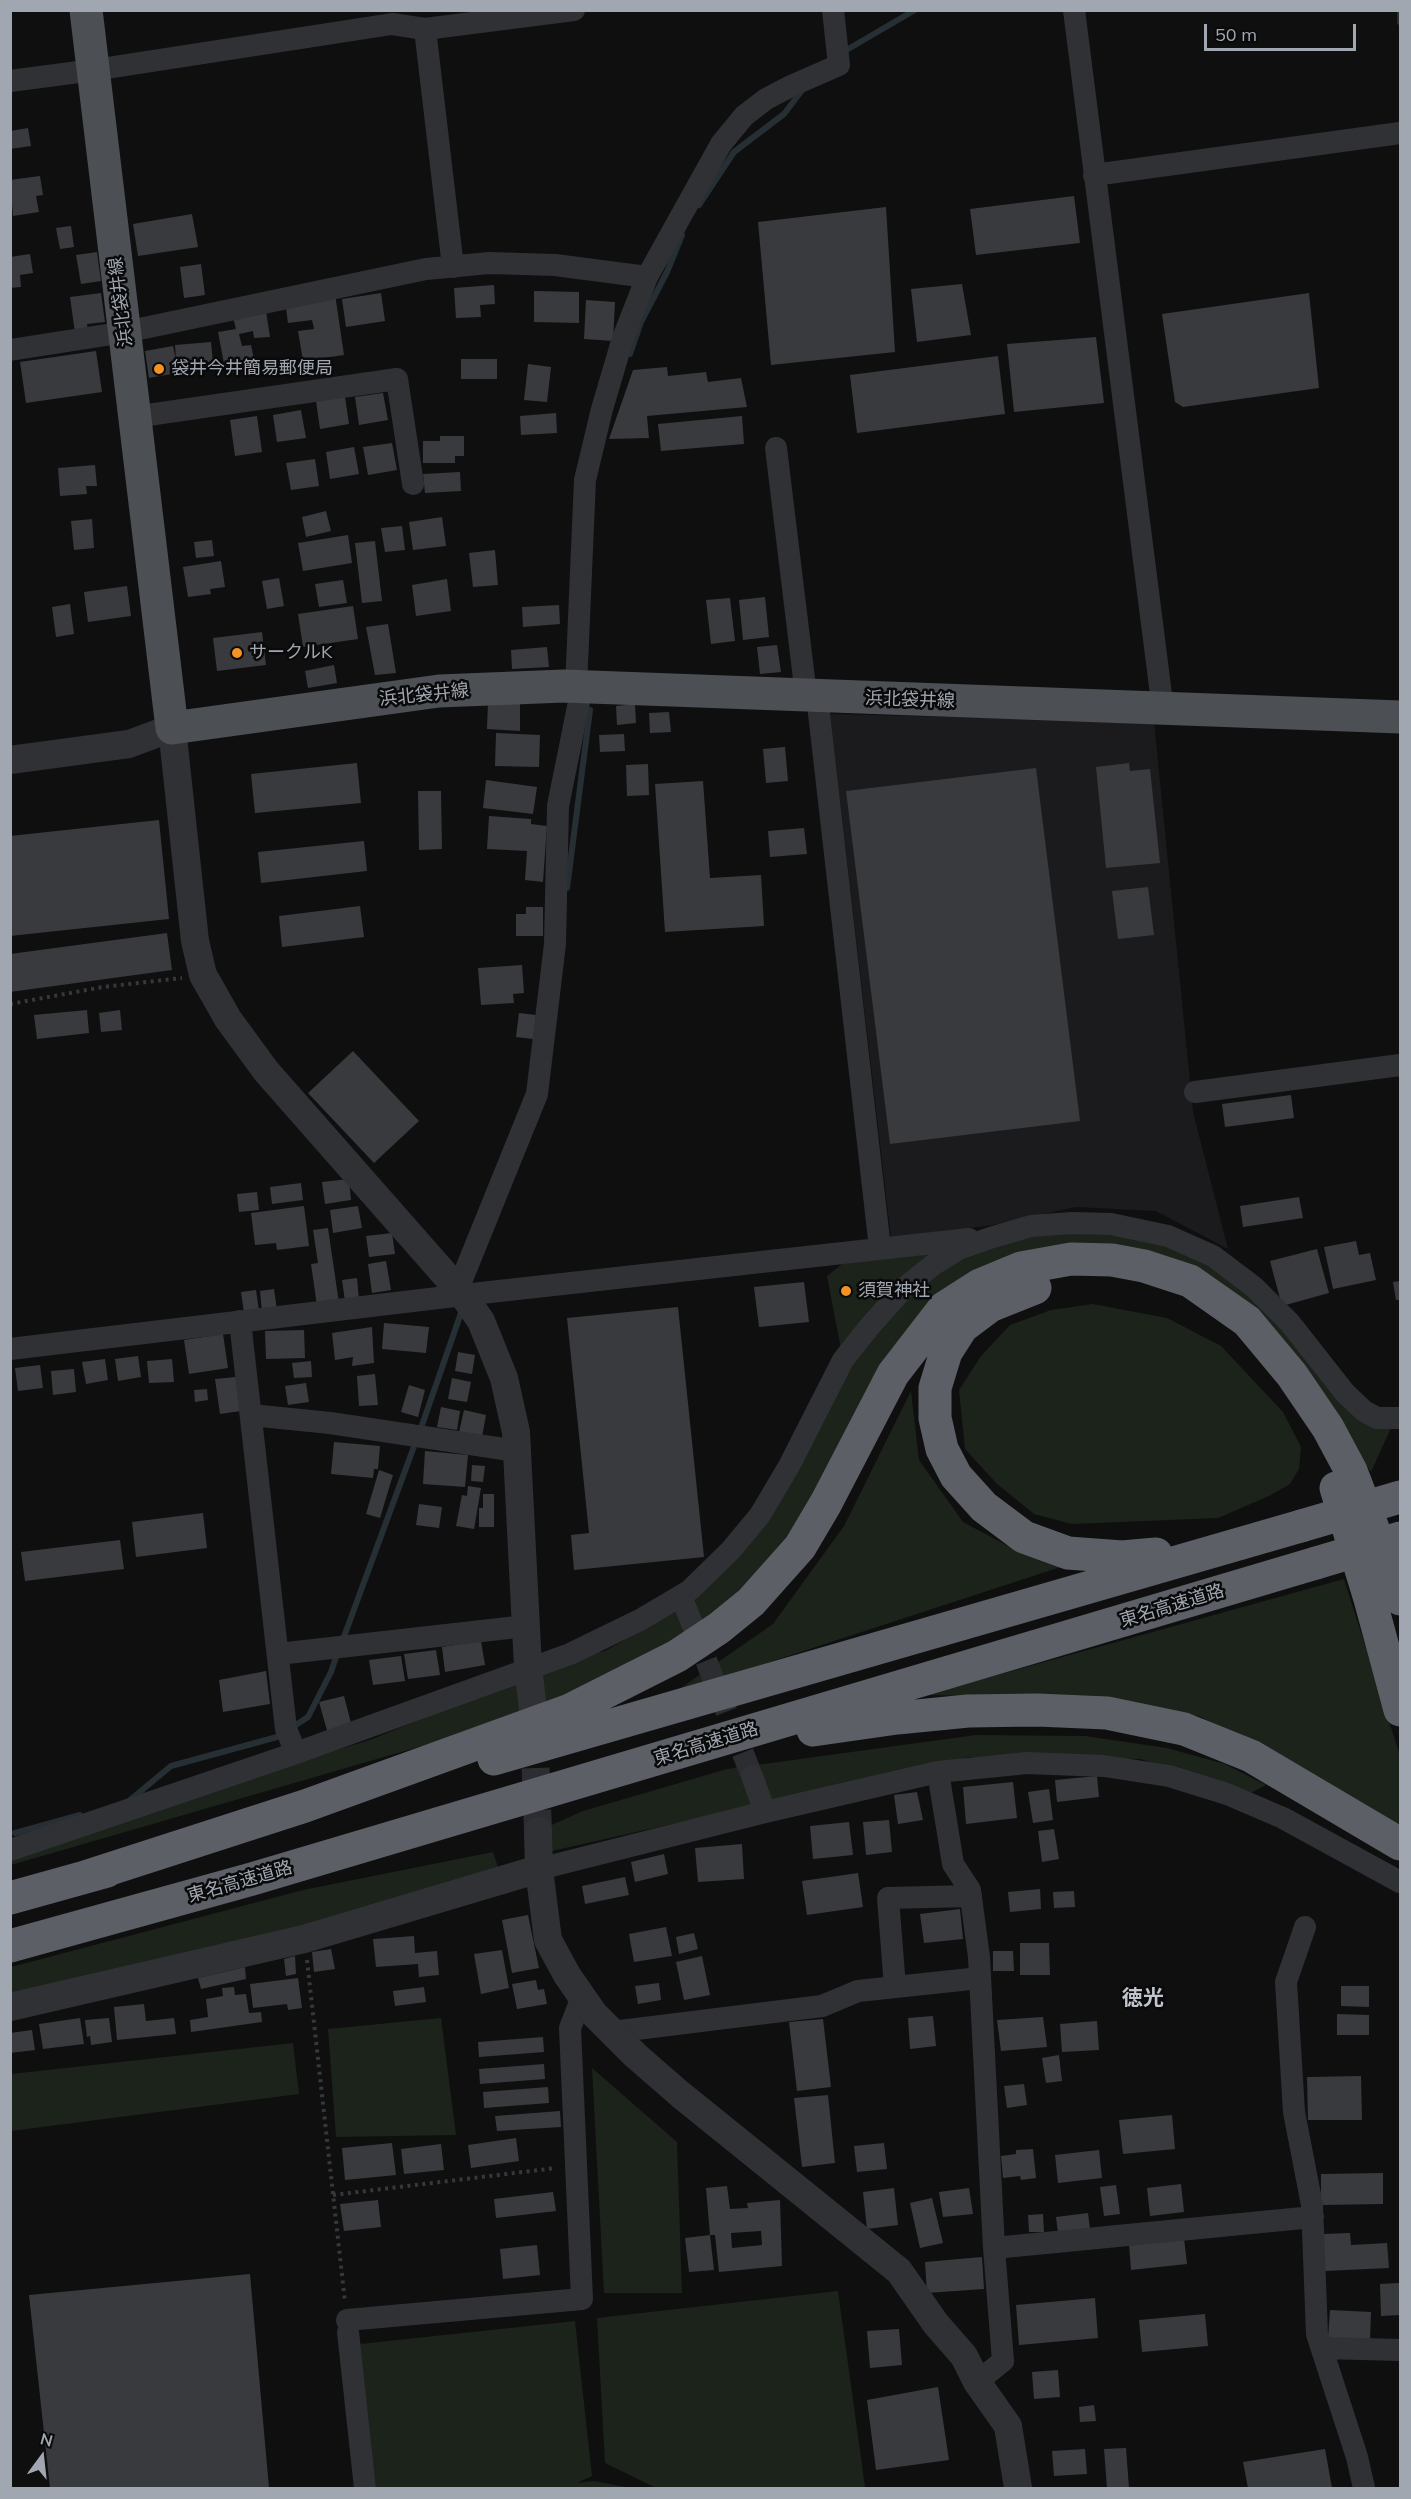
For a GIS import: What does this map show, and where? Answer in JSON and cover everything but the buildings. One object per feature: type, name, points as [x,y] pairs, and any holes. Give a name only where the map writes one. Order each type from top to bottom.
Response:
[{"type":"highway","points":[[85,1877],[305,1806],[570,1710],[677,1656],[719,1628],[751,1602],[800,1547],[893,1374],[944,1308],[980,1285],[1021,1268],[1071,1259],[1112,1260],[1144,1266],[1190,1281],[1246,1321],[1292,1375],[1328,1428],[1351,1471],[1401,1599]]},
{"type":"highway","points":[[1237,1544],[1122,1557],[1068,1553],[1024,1537],[984,1507],[956,1476],[942,1449],[935,1418],[935,1388],[946,1352],[962,1327],[990,1306],[1027,1289],[1073,1281],[1111,1280],[1137,1285],[1180,1301],[1232,1337],[1275,1383],[1310,1434],[1331,1474],[1370,1599],[1401,1710]]},
{"type":"highway","points":[[10,1898],[1401,1497]]},
{"type":"highway","name":"東名高速道路","points":[[10,1946],[252,1879],[1401,1538]]},
{"type":"highway","points":[[686,1750],[885,1719],[948,1713],[1037,1710],[1107,1713],[1184,1729],[1251,1756],[1401,1844]]},
{"type":"main road","name":"浜北袋井線","points":[[86,10],[172,728],[439,692],[579,687],[1401,717]]},
{"type":"street","points":[[10,81],[392,24],[425,29],[574,10]]},
{"type":"street","points":[[460,1292],[537,1094],[555,944],[558,806],[579,687],[585,480],[622,338],[647,277],[709,163],[744,116],[766,99],[839,65],[833,10]]},
{"type":"street","points":[[1074,10],[1163,710]]},
{"type":"street","points":[[425,29],[453,267]]},
{"type":"street","points":[[1094,175],[1401,133]]},
{"type":"street","points":[[10,350],[125,333],[426,269],[489,263],[555,265],[647,277]]},
{"type":"street","points":[[134,417],[397,379],[413,484]]},
{"type":"street","points":[[776,448],[812,696],[880,1248]]},
{"type":"street","points":[[10,760],[129,744],[172,728],[195,941],[203,975],[228,1019],[266,1071],[460,1292],[482,1321],[504,1378],[516,1432],[528,1667],[533,1709]]},
{"type":"street","points":[[1195,1092],[1401,1065]]},
{"type":"street","points":[[10,1850],[296,1753],[528,1667],[570,1654],[640,1620],[681,1596],[689,1591],[730,1550],[760,1515],[789,1466],[843,1360],[870,1326],[904,1288],[933,1265],[959,1249],[990,1238],[1031,1226],[1072,1223],[1112,1224],[1168,1236],[1213,1256],[1254,1287],[1290,1323],[1345,1393],[1364,1412],[1377,1418],[1401,1418]]},
{"type":"street","points":[[10,1349],[460,1292],[990,1238]]},
{"type":"street","points":[[240,1321],[286,1729],[296,1753]]},
{"type":"street","points":[[250,1415],[330,1423],[517,1451]]},
{"type":"street","points":[[681,1596],[693,1626]]},
{"type":"street","points":[[278,1654],[526,1626]]},
{"type":"street","points":[[10,2007],[304,1939],[539,1869],[765,1812],[938,1772],[1027,1763],[1104,1766],[1169,1776],[1227,1794],[1283,1818],[1401,1882]]},
{"type":"street","points":[[938,1772],[953,1864],[970,1890],[980,1978],[994,2248],[1003,2361],[977,2382]]},
{"type":"street","points":[[752,1776],[765,1812]]},
{"type":"street","points":[[538,1831],[539,1869],[548,1940],[594,2014],[681,2095],[899,2271],[936,2324],[964,2356],[977,2382],[1008,2426],[1018,2488]]},
{"type":"street","points":[[895,1987],[888,1898],[971,1896]]},
{"type":"street","points":[[1305,1927],[1286,1982],[1294,2112],[1313,2217],[1317,2334],[1358,2457],[1364,2488]]},
{"type":"street","points":[[612,2032],[822,2006],[858,1991],[980,1978]]},
{"type":"street","points":[[365,2488],[348,2326],[582,2299],[570,2028],[582,1997]]},
{"type":"street","points":[[994,2248],[1313,2217]]},
{"type":"street","points":[[1322,2348],[1401,2350]]},
{"type":"path","points":[[10,1004],[103,987],[203,975]]},
{"type":"path","points":[[304,1939],[348,2326]]},
{"type":"path","points":[[333,2195],[576,2166]]},
{"type":"shaded area","points":[[830,714],[1154,722],[1193,1112],[1228,1249],[1156,1211],[1076,1207],[993,1225],[891,1238]]},
{"type":"shaded area","points":[[1031,1226],[1151,1233],[1232,1270],[1376,1418],[1395,1419],[1371,1472],[1308,1379],[1161,1259],[954,1294],[790,1561],[717,1626],[539,1721],[528,1667],[605,1651],[695,1601],[771,1496],[843,1360],[827,1276],[860,1250]]},
{"type":"shaded area","points":[[1093,1304],[1167,1318],[1221,1346],[1283,1412],[1301,1447],[1299,1469],[1290,1484],[1269,1496],[1218,1518],[1072,1524],[1034,1514],[996,1483],[965,1449],[959,1390],[981,1356],[1010,1325],[1051,1310]]},
{"type":"shaded area","points":[[911,1391],[919,1460],[963,1522],[1010,1547],[1073,1563],[672,1694],[773,1624],[844,1526]]},
{"type":"shaded area","points":[[1344,1579],[1400,1756],[1400,1827],[1316,1776],[1199,1716],[1114,1703],[1043,1698],[925,1695]]},
{"type":"shaded area","points":[[522,1678],[529,1715],[11,1865],[11,1847],[370,1740]]},
{"type":"shaded area","points":[[976,1735],[1085,1736],[1167,1748],[1225,1764],[1266,1785],[1251,1793],[1140,1759],[969,1757],[552,1851],[538,1831],[583,1811],[727,1769]]},
{"type":"shaded area","points":[[493,1852],[500,1873],[327,1922],[11,2001],[11,1967],[303,1890]]},
{"type":"shaded area","points":[[441,2018],[456,2135],[336,2137],[328,2029]]},
{"type":"shaded area","points":[[293,2043],[299,2094],[11,2131],[11,2074]]},
{"type":"shaded area","points":[[592,2068],[677,2142],[682,2293],[604,2293]]},
{"type":"shaded area","points":[[838,2291],[865,2487],[656,2488],[605,2463],[597,2318]]},
{"type":"shaded area","points":[[575,2321],[592,2476],[577,2483],[594,2481],[630,2488],[376,2488],[360,2344]]},
{"type":"waterway","points":[[843,52],[915,10]]},
{"type":"waterway","points":[[1400,10],[1400,22]]},
{"type":"waterway","points":[[699,205],[734,152],[784,114],[803,89]]},
{"type":"waterway","points":[[630,354],[641,322],[667,272],[682,235]]},
{"type":"waterway","points":[[567,888],[590,710]]},
{"type":"waterway","points":[[420,1431],[462,1310]]},
{"type":"waterway","points":[[342,1642],[416,1441]]},
{"type":"waterway","points":[[291,1728],[308,1717],[331,1672],[338,1651]]},
{"type":"waterway","points":[[130,1800],[171,1766],[277,1737],[283,1733]]},
{"type":"waterway","points":[[15,1833],[80,1815]]},
{"type":"tunnel","points":[[694,1630],[752,1776]]},
{"type":"tunnel","points":[[534,1726],[538,1831]]},
{"type":"place","name":"袋井今井簡易郵便局","points":[[159,369]]},
{"type":"place","name":"サークルK","points":[[237,653]]},
{"type":"place","name":"須賀神社","points":[[846,1291]]},
{"type":"district","name":"徳光","points":[[1143,1999]]}]
